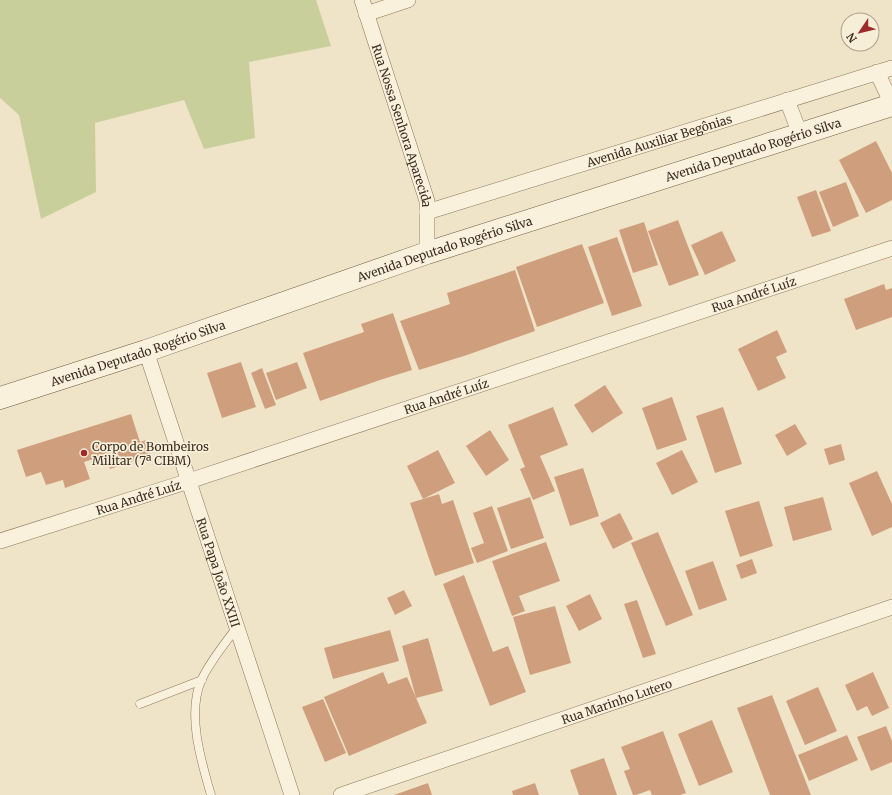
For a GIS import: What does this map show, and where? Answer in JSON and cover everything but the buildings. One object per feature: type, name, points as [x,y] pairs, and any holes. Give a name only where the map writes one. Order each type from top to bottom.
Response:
[{"type":"street","points":[[364,7],[408,0]]},
{"type":"street","name":"Rua Nossa Senhora Aparecida","points":[[364,7],[427,201],[427,253]]},
{"type":"street","name":"Avenida Auxiliar Begônias","points":[[427,212],[892,68]]},
{"type":"street","points":[[877,72],[892,105]]},
{"type":"street","points":[[787,100],[800,134]]},
{"type":"street","name":"Avenida Deputado Rogério Silva","points":[[0,398],[146,350],[427,253],[892,105]]},
{"type":"street","name":"Rua André Luíz","points":[[0,541],[189,481],[892,248]]},
{"type":"street","name":"Rua Papa João XXIII","points":[[146,350],[292,795]]},
{"type":"street","name":"Rua Marinho Lutero","points":[[341,795],[892,607]]},
{"type":"lane","points":[[211,795],[199,752],[195,703],[202,680],[237,627]]},
{"type":"lane","points":[[140,704],[202,680]]},
{"type":"green space","points":[[0,0],[316,0],[331,46],[249,62],[255,138],[204,149],[184,100],[95,123],[96,192],[41,219],[19,115],[0,98]]},
{"type":"place","name":"Corpo de Bombeiros Militar (7ª CIBM)","points":[[84,453]]}]
